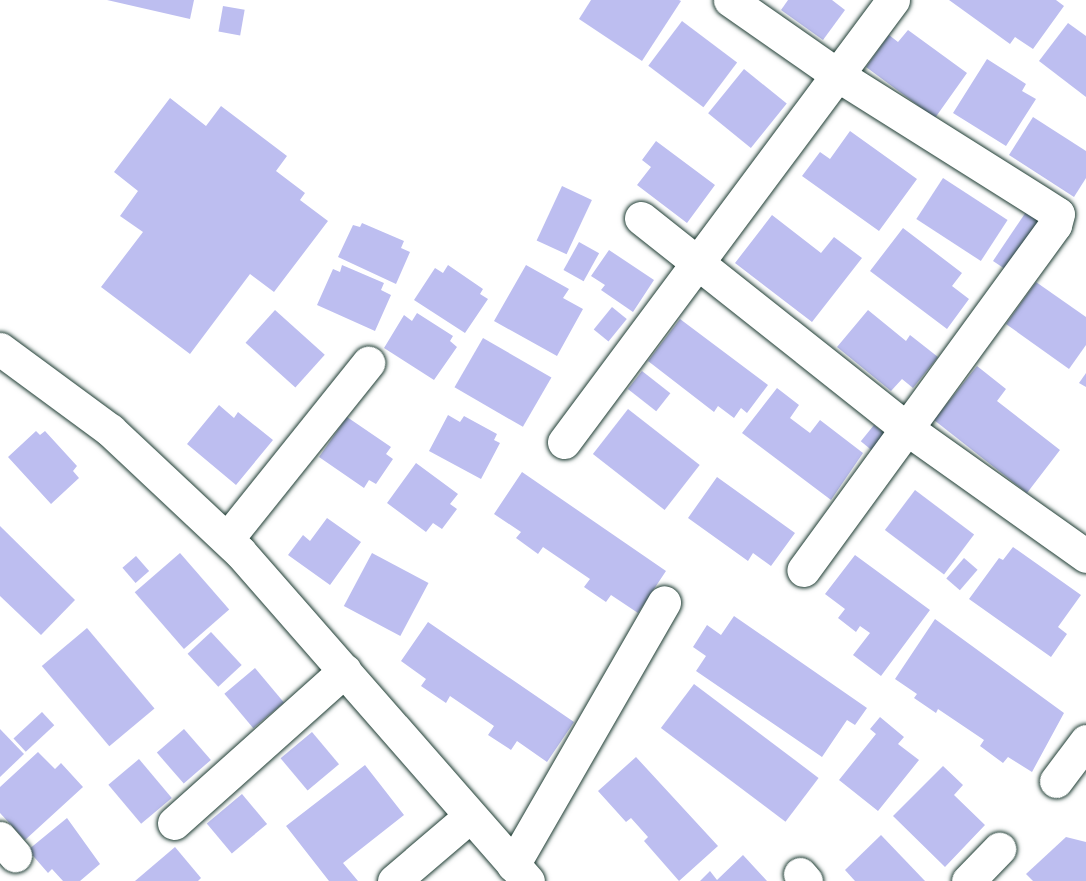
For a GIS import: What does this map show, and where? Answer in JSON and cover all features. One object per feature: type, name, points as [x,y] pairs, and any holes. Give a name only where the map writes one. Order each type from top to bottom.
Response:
[{"type":"street","points":[[730,0],[836,74],[1058,214],[1055,225],[803,570]]},
{"type":"street","points":[[564,442],[893,0]]},
{"type":"street","points":[[641,218],[906,428],[1086,556]]},
{"type":"street","points":[[0,349],[110,430],[227,539],[345,670],[469,817],[520,873],[664,602]]},
{"type":"street","points":[[227,539],[369,363]]},
{"type":"street","points":[[174,823],[345,670]]},
{"type":"street","points":[[1056,781],[1086,741]]},
{"type":"street","points":[[394,881],[469,817]]},
{"type":"street","points":[[968,881],[999,849]]},
{"type":"building","points":[[107,0],[194,0],[190,19]]},
{"type":"building","points":[[591,0],[681,1],[642,61],[579,19]]},
{"type":"building","points":[[788,0],[832,0],[845,10],[823,40],[781,10]]},
{"type":"building","points":[[949,0],[1056,0],[1064,6],[1033,49],[1015,37],[1010,44]]},
{"type":"building","points":[[223,6],[245,10],[240,35],[218,32]]},
{"type":"building","points":[[682,21],[737,63],[703,107],[648,66]]},
{"type":"building","points":[[1068,23],[1086,36],[1086,97],[1039,61]]},
{"type":"building","points":[[908,30],[967,73],[935,118],[866,67],[889,35],[898,42]]},
{"type":"building","points":[[987,59],[1026,84],[1022,91],[1036,99],[1006,146],[953,113]]},
{"type":"building","points":[[744,69],[787,104],[751,148],[708,113]]},
{"type":"building","points":[[170,98],[206,126],[221,106],[287,156],[276,171],[305,193],[300,200],[328,221],[274,292],[250,274],[190,354],[101,287],[143,232],[120,216],[138,191],[114,172]]},
{"type":"building","points":[[1033,117],[1086,151],[1086,178],[1074,197],[1009,155]]},
{"type":"building","points":[[850,131],[917,179],[879,231],[802,176],[820,152],[830,159]]},
{"type":"building","points":[[656,141],[715,185],[687,223],[637,185],[651,167],[642,160]]},
{"type":"building","points":[[943,178],[1008,220],[981,261],[916,219]]},
{"type":"building","points":[[562,186],[592,200],[567,254],[537,240]]},
{"type":"building","points":[[1026,212],[1041,222],[1008,271],[993,261]]},
{"type":"building","points":[[772,215],[821,253],[834,237],[862,258],[812,322],[735,263]]},
{"type":"building","points":[[362,223],[404,241],[401,248],[410,252],[396,284],[338,257],[353,225],[360,227]]},
{"type":"building","points":[[903,228],[962,273],[952,286],[969,299],[947,329],[870,271]]},
{"type":"building","points":[[579,242],[599,253],[584,281],[563,270]]},
{"type":"building","points":[[609,250],[654,280],[633,312],[601,290],[605,285],[591,276]]},
{"type":"building","points":[[342,265],[384,283],[381,290],[391,295],[375,331],[317,305],[333,269],[340,272]]},
{"type":"building","points":[[448,265],[483,289],[480,294],[488,299],[465,333],[414,300],[435,268],[443,273]]},
{"type":"building","points":[[526,265],[569,289],[563,298],[583,309],[557,356],[494,321]]},
{"type":"building","points":[[1036,282],[1086,317],[1086,345],[1069,369],[1006,324]]},
{"type":"building","points":[[612,307],[627,319],[609,341],[594,330]]},
{"type":"building","points":[[275,310],[325,355],[295,388],[246,343]]},
{"type":"building","points":[[868,310],[906,341],[910,335],[938,357],[913,388],[902,379],[891,391],[837,347]]},
{"type":"building","points":[[417,313],[453,336],[450,341],[457,347],[434,380],[384,348],[404,315],[412,321]]},
{"type":"building","points":[[680,319],[768,385],[747,413],[741,408],[734,418],[718,406],[714,412],[648,361]]},
{"type":"building","points":[[483,338],[551,378],[523,427],[454,387]]},
{"type":"building","points":[[977,366],[1006,389],[997,401],[1060,450],[1027,493],[934,420]]},
{"type":"building","points":[[642,371],[670,393],[656,411],[628,389]]},
{"type":"building","points":[[1086,373],[1086,387],[1079,383]]},
{"type":"building","points":[[777,388],[799,405],[790,418],[810,433],[820,420],[863,453],[831,500],[742,433]]},
{"type":"building","points":[[219,405],[234,418],[238,412],[273,440],[236,485],[187,444]]},
{"type":"building","points":[[628,409],[700,465],[665,510],[593,454]]},
{"type":"building","points":[[448,415],[460,422],[464,416],[497,434],[494,440],[500,443],[481,479],[429,451]]},
{"type":"building","points":[[347,417],[391,447],[386,454],[393,459],[376,484],[369,480],[364,488],[319,457]]},
{"type":"building","points":[[874,425],[885,434],[872,450],[861,441]]},
{"type":"building","points":[[36,431],[40,435],[45,431],[77,466],[73,471],[79,478],[51,504],[8,457]]},
{"type":"building","points":[[416,463],[458,494],[450,504],[457,509],[442,529],[433,523],[426,532],[387,503]]},
{"type":"building","points":[[522,472],[666,571],[638,613],[611,595],[606,602],[584,587],[590,579],[543,547],[538,554],[516,538],[521,532],[494,514]]},
{"type":"building","points":[[717,477],[795,533],[771,566],[753,553],[748,561],[688,518]]},
{"type":"building","points":[[915,490],[974,535],[944,574],[885,530]]},
{"type":"building","points":[[327,518],[361,542],[330,585],[288,555],[303,535],[310,541]]},
{"type":"building","points":[[0,526],[75,600],[41,635],[0,596]]},
{"type":"building","points":[[1013,547],[1081,595],[1058,627],[1067,634],[1051,657],[969,599],[999,558],[1003,560]]},
{"type":"building","points":[[180,553],[229,610],[184,649],[135,592]]},
{"type":"building","points":[[372,553],[429,583],[400,636],[344,606]]},
{"type":"building","points":[[855,555],[930,610],[881,676],[853,655],[870,633],[860,626],[856,632],[838,618],[845,609],[825,594]]},
{"type":"building","points":[[136,556],[149,571],[136,583],[122,568]]},
{"type":"building","points":[[964,558],[978,570],[960,590],[946,578]]},
{"type":"building","points":[[734,616],[867,708],[855,725],[847,720],[822,757],[696,671],[706,656],[693,647],[707,625],[721,635]]},
{"type":"building","points":[[935,619],[1064,713],[1032,772],[1008,757],[1003,763],[980,746],[984,740],[938,709],[936,713],[914,698],[917,694],[895,679]]},
{"type":"building","points":[[428,622],[574,722],[547,762],[517,741],[511,750],[488,735],[494,726],[450,696],[446,703],[421,686],[426,679],[401,661]]},
{"type":"building","points":[[87,628],[154,708],[109,746],[42,666]]},
{"type":"building","points":[[211,632],[242,665],[218,687],[188,654]]},
{"type":"building","points":[[255,668],[284,702],[253,728],[224,694]]},
{"type":"building","points":[[694,684],[819,778],[785,822],[661,728]]},
{"type":"building","points":[[42,712],[54,725],[26,752],[13,739]]},
{"type":"building","points":[[880,717],[904,737],[898,744],[919,760],[878,811],[839,780],[876,734],[870,729]]},
{"type":"building","points":[[0,729],[24,754],[0,777]]},
{"type":"building","points":[[184,729],[211,760],[184,784],[157,753]]},
{"type":"building","points":[[312,732],[339,764],[308,791],[281,758]]},
{"type":"building","points":[[38,752],[55,769],[61,763],[83,787],[25,840],[0,813],[0,787]]},
{"type":"building","points":[[636,757],[718,846],[679,881],[644,841],[648,837],[631,818],[626,822],[598,791]]},
{"type":"building","points":[[139,759],[172,798],[141,824],[108,785]]},
{"type":"building","points":[[365,765],[404,815],[343,863],[358,881],[329,881],[286,826]]},
{"type":"building","points":[[943,766],[963,785],[954,795],[985,825],[945,867],[893,816]]},
{"type":"building","points":[[242,794],[267,824],[232,853],[207,824]]},
{"type":"building","points":[[67,818],[100,864],[80,881],[63,881],[52,869],[48,873],[28,850]]},
{"type":"building","points":[[881,835],[925,881],[855,881],[845,870]]},
{"type":"building","points":[[1066,837],[1086,842],[1086,881],[1033,881],[1026,874]]},
{"type":"building","points":[[175,847],[201,878],[198,881],[135,881]]},
{"type":"building","points":[[743,855],[767,881],[700,881],[710,871],[717,880]]}]
